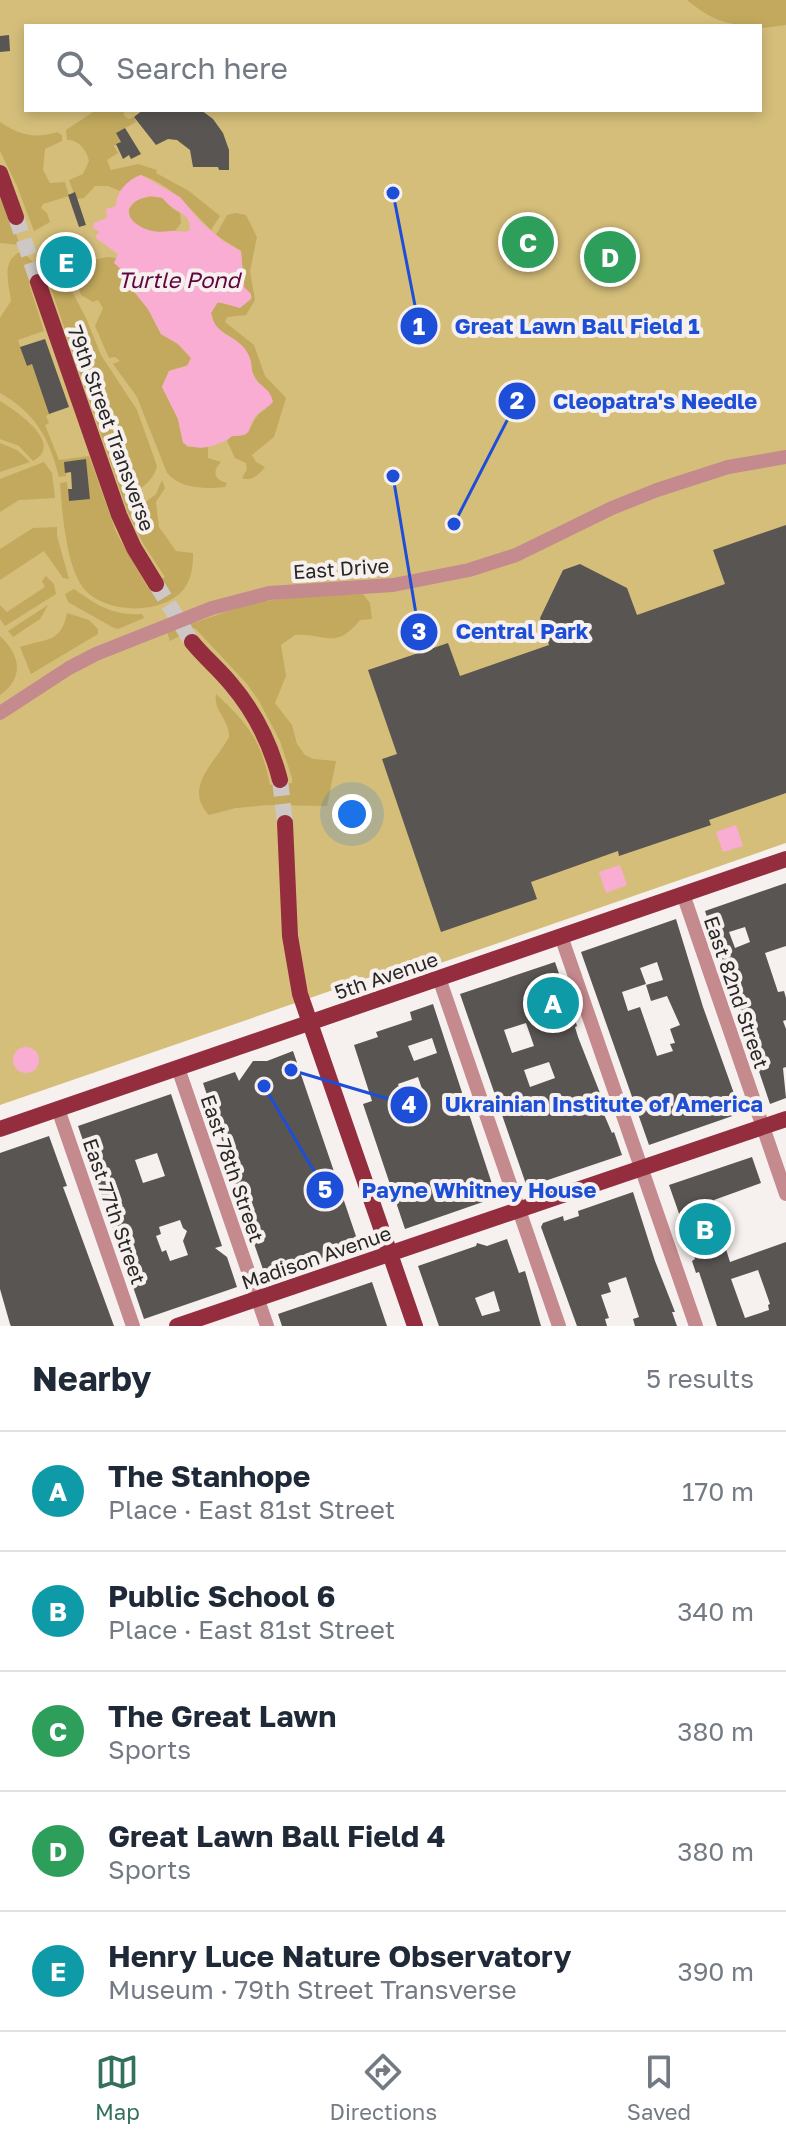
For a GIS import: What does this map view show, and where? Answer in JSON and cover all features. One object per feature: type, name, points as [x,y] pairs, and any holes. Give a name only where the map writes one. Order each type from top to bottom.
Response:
[{"type":"main road","points":[[0,173],[16,217]]},
{"type":"main road","name":"79th Street Transverse","points":[[38,282],[119,515],[156,584]]},
{"type":"main road","points":[[192,642],[232,685],[253,714],[269,745],[280,780]]},
{"type":"main road","points":[[285,823],[290,936],[297,981],[415,1326]]},
{"type":"main road","name":"5th Avenue","points":[[0,1129],[786,859]]},
{"type":"main road","name":"Madison Avenue","points":[[177,1326],[786,1119]]},
{"type":"street","name":"East Drive","points":[[0,713],[88,658],[212,608],[269,593],[393,585],[469,570],[524,551],[657,490],[728,467],[786,457]]},
{"type":"street","name":"East 82nd Street","points":[[683,894],[786,1194]]},
{"type":"street","points":[[561,936],[696,1326]]},
{"type":"street","points":[[439,978],[559,1326]]},
{"type":"street","name":"East 78th Street","points":[[178,1068],[267,1326]]},
{"type":"street","name":"East 77th Street","points":[[58,1109],[133,1326]]},
{"type":"shaded area","points":[[0,0],[786,0],[786,843],[432,966],[428,958],[0,1105]]},
{"type":"shaded area","points":[[687,0],[786,0],[786,25],[762,28],[762,24],[734,24],[704,12]]},
{"type":"shaded area","points":[[93,112],[124,112],[129,119],[134,117],[136,122],[116,133],[121,142],[114,146],[118,153],[107,160],[111,170],[138,164],[157,170],[156,173],[189,191],[220,216],[211,230],[171,191],[141,175],[120,191],[108,186],[95,186],[84,198],[76,199],[69,180],[83,174],[89,161],[82,146],[67,140],[66,130]]},
{"type":"shaded area","points":[[0,122],[27,134],[57,132],[62,135],[62,141],[45,149],[43,170],[50,183],[65,182],[69,196],[43,204],[41,208],[50,222],[34,231],[0,151]]},
{"type":"shaded area","points":[[157,195],[180,213],[181,223],[175,231],[151,232],[130,220],[129,209],[136,200]]},
{"type":"shaded area","points":[[0,197],[10,218],[20,245],[0,243]]},
{"type":"shaded area","points":[[227,215],[246,215],[257,237],[250,271],[255,300],[246,315],[227,317],[225,322],[254,345],[265,376],[286,398],[274,437],[252,455],[256,462],[265,467],[249,479],[242,478],[247,469],[246,463],[235,458],[227,441],[231,436],[249,429],[266,409],[260,385],[252,372],[251,360],[237,341],[215,327],[211,312],[216,303],[240,308],[252,297],[244,287],[241,251],[216,235]]},
{"type":"shaded area","points":[[22,251],[34,263],[59,272],[65,278],[101,355],[137,410],[157,466],[149,481],[127,498],[134,511],[156,494],[162,480],[165,488],[156,502],[159,527],[176,551],[193,553],[192,572],[187,585],[163,604],[135,608],[108,604],[96,599],[79,582],[66,540],[60,483],[67,482],[69,501],[90,498],[86,460],[65,462],[66,476],[59,477],[39,428],[23,409],[0,393],[0,318],[11,301],[8,266]],"holes":[[[47,277],[128,513],[165,577],[148,588],[116,532],[89,456],[59,460],[45,425],[49,423],[46,416],[49,414],[32,364],[27,366],[18,340],[44,331],[29,284]]]},
{"type":"shaded area","points":[[78,258],[94,260],[116,258],[161,334],[178,344],[191,358],[188,365],[169,371],[162,387],[178,419],[187,447],[208,446],[208,458],[221,462],[216,475],[227,483],[225,487],[186,485],[167,473],[137,397],[113,364],[120,361],[115,357],[109,358],[95,326],[103,308],[98,300],[93,302],[81,295],[71,275],[73,268],[77,270],[81,266]]},
{"type":"shaded area","points":[[0,401],[26,419],[41,437],[44,446],[42,454],[33,461],[19,446],[0,439]]},
{"type":"shaded area","points":[[0,443],[17,450],[30,462],[0,472]]},
{"type":"shaded area","points":[[44,462],[52,473],[55,498],[19,500],[0,512],[0,479]]},
{"type":"shaded area","points":[[57,527],[69,579],[63,578],[44,551],[0,580],[0,549],[33,528]]},
{"type":"shaded area","points":[[46,576],[54,584],[56,594],[5,626],[0,619],[0,605],[7,612],[45,587],[42,581]]},
{"type":"shaded area","points":[[74,589],[106,608],[142,614],[144,618],[118,629],[112,627],[68,602],[65,594]]},
{"type":"shaded area","points":[[363,594],[370,603],[372,619],[360,620],[337,638],[295,635],[281,645],[286,676],[275,703],[292,725],[297,744],[305,755],[313,759],[336,761],[327,806],[269,805],[236,808],[209,815],[202,805],[200,784],[229,737],[217,706],[216,694],[252,734],[270,785],[292,783],[292,778],[280,741],[247,684],[195,628],[170,641],[167,632],[255,602],[317,595]]},
{"type":"shaded area","points":[[48,605],[40,619],[13,637],[8,631]]},
{"type":"shaded area","points":[[67,613],[89,620],[98,629],[98,634],[31,674],[20,647],[57,635]]},
{"type":"shaded area","points":[[0,636],[12,651],[17,667],[13,681],[0,695]]},
{"type":"water","name":"Turtle Pond","points":[[141,175],[180,197],[200,221],[223,241],[241,251],[244,287],[251,294],[251,299],[240,308],[218,302],[211,313],[216,326],[245,349],[255,379],[273,402],[258,414],[247,433],[209,447],[183,443],[178,419],[162,387],[169,371],[187,366],[191,358],[178,344],[161,334],[125,273],[114,263],[118,254],[97,239],[96,235],[100,232],[93,228],[94,223],[107,218],[106,209],[116,206],[120,191]],"holes":[[[149,196],[163,198],[185,216],[190,225],[189,231],[148,230],[132,220],[130,207],[136,201]]]},
{"type":"water","points":[[736,825],[743,846],[723,852],[716,832]]},
{"type":"water","points":[[620,865],[627,885],[606,893],[599,872]]},
{"type":"water","points":[[26,1047],[35,1051],[39,1060],[35,1069],[26,1073],[17,1069],[13,1060],[17,1051]]},
{"type":"building","points":[[9,35],[10,51],[0,52],[0,36]]},
{"type":"building","points":[[140,112],[204,112],[223,133],[229,150],[229,170],[193,167],[190,150],[177,140],[168,139],[156,145],[134,117]]},
{"type":"building","points":[[125,128],[141,154],[131,159],[129,155],[123,159],[116,144],[121,142],[116,133]]},
{"type":"building","points":[[75,192],[86,225],[79,227],[68,195]]},
{"type":"building","points":[[45,339],[69,407],[49,414],[32,364],[27,366],[20,347]]},
{"type":"building","points":[[86,459],[90,499],[69,501],[71,472],[65,473],[64,462]]},
{"type":"building","points":[[786,525],[786,793],[709,820],[711,825],[619,856],[618,851],[531,882],[537,899],[441,932],[382,759],[397,754],[368,670],[448,643],[460,676],[549,645],[540,618],[563,570],[580,564],[627,588],[637,615],[725,584],[713,550]]},
{"type":"building","points":[[786,883],[786,946],[765,953],[778,992],[784,991],[786,998],[786,1020],[783,1021],[786,1029],[786,1067],[783,1068],[786,1098],[770,1104],[705,911]],"holes":[[[745,927],[750,942],[735,948],[729,932]]]},
{"type":"building","points":[[676,919],[741,1113],[649,1145],[581,952]],"holes":[[[657,962],[663,980],[646,985],[651,1001],[667,996],[680,1025],[670,1029],[675,1043],[670,1044],[673,1051],[657,1056],[640,1007],[628,1011],[622,992],[646,984],[640,968]]]},
{"type":"building","points":[[555,962],[578,1037],[600,1093],[597,1093],[603,1112],[622,1155],[527,1187],[460,994]],"holes":[[[526,1023],[534,1046],[512,1053],[504,1030]],[[549,1062],[555,1078],[530,1087],[524,1070]]]},
{"type":"building","points":[[433,1004],[494,1190],[502,1191],[503,1195],[405,1229],[363,1104],[372,1101],[354,1045],[378,1037],[376,1032],[412,1020],[410,1012]],"holes":[[[432,1038],[437,1053],[414,1061],[408,1046]],[[418,1077],[424,1095],[404,1102],[398,1084]]]},
{"type":"building","points":[[293,1051],[359,1245],[266,1278],[224,1157],[225,1149],[203,1083],[235,1072],[239,1081],[253,1061],[267,1061]]},
{"type":"building","points":[[171,1094],[222,1246],[215,1248],[227,1257],[237,1287],[144,1319],[78,1126]],"holes":[[[157,1153],[165,1176],[143,1183],[135,1160]],[[180,1220],[187,1231],[183,1241],[188,1255],[170,1261],[166,1250],[162,1252],[156,1236],[161,1234],[159,1227]]]},
{"type":"building","points":[[49,1136],[67,1186],[63,1187],[114,1326],[10,1324],[0,1289],[0,1153]]},
{"type":"building","points":[[752,1157],[761,1183],[714,1200],[729,1241],[724,1243],[730,1262],[786,1242],[786,1326],[717,1326],[699,1272],[696,1273],[692,1261],[695,1259],[669,1185]],"holes":[[[758,1270],[770,1304],[769,1310],[745,1318],[731,1279]]]},
{"type":"building","points":[[633,1192],[675,1312],[672,1312],[677,1326],[635,1326],[633,1319],[639,1317],[626,1277],[608,1283],[611,1292],[601,1295],[609,1318],[605,1319],[607,1326],[577,1326],[541,1227],[543,1223],[563,1216],[564,1221],[579,1216],[578,1211]]},
{"type":"building","points":[[507,1239],[519,1273],[525,1271],[541,1326],[439,1326],[418,1266],[476,1246],[477,1243],[487,1246]],"holes":[[[494,1291],[500,1311],[482,1316],[475,1298]]]},
{"type":"building","points":[[372,1282],[387,1326],[282,1326],[278,1314]]},
{"type":"tunnel","points":[[16,217],[38,282]]},
{"type":"tunnel","points":[[156,584],[192,642]]},
{"type":"tunnel","points":[[280,780],[285,823]]},
{"type":"place","name":"Great Lawn Ball Field 1","points":[[393,193]]},
{"type":"place","name":"The Great Lawn","points":[[528,242]]},
{"type":"place","name":"Great Lawn Ball Field 4","points":[[610,257]]},
{"type":"place","name":"Henry Luce Nature Observatory","points":[[66,262]]},
{"type":"place","name":"Central Park","points":[[393,476]]},
{"type":"place","name":"Cleopatra's Needle","points":[[454,524]]},
{"type":"place","name":"The Stanhope","points":[[553,1003]]},
{"type":"place","name":"Ukrainian Institute of America","points":[[291,1070]]},
{"type":"place","name":"Payne Whitney House","points":[[264,1086]]},
{"type":"place","name":"Public School 6","points":[[705,1229]]}]
